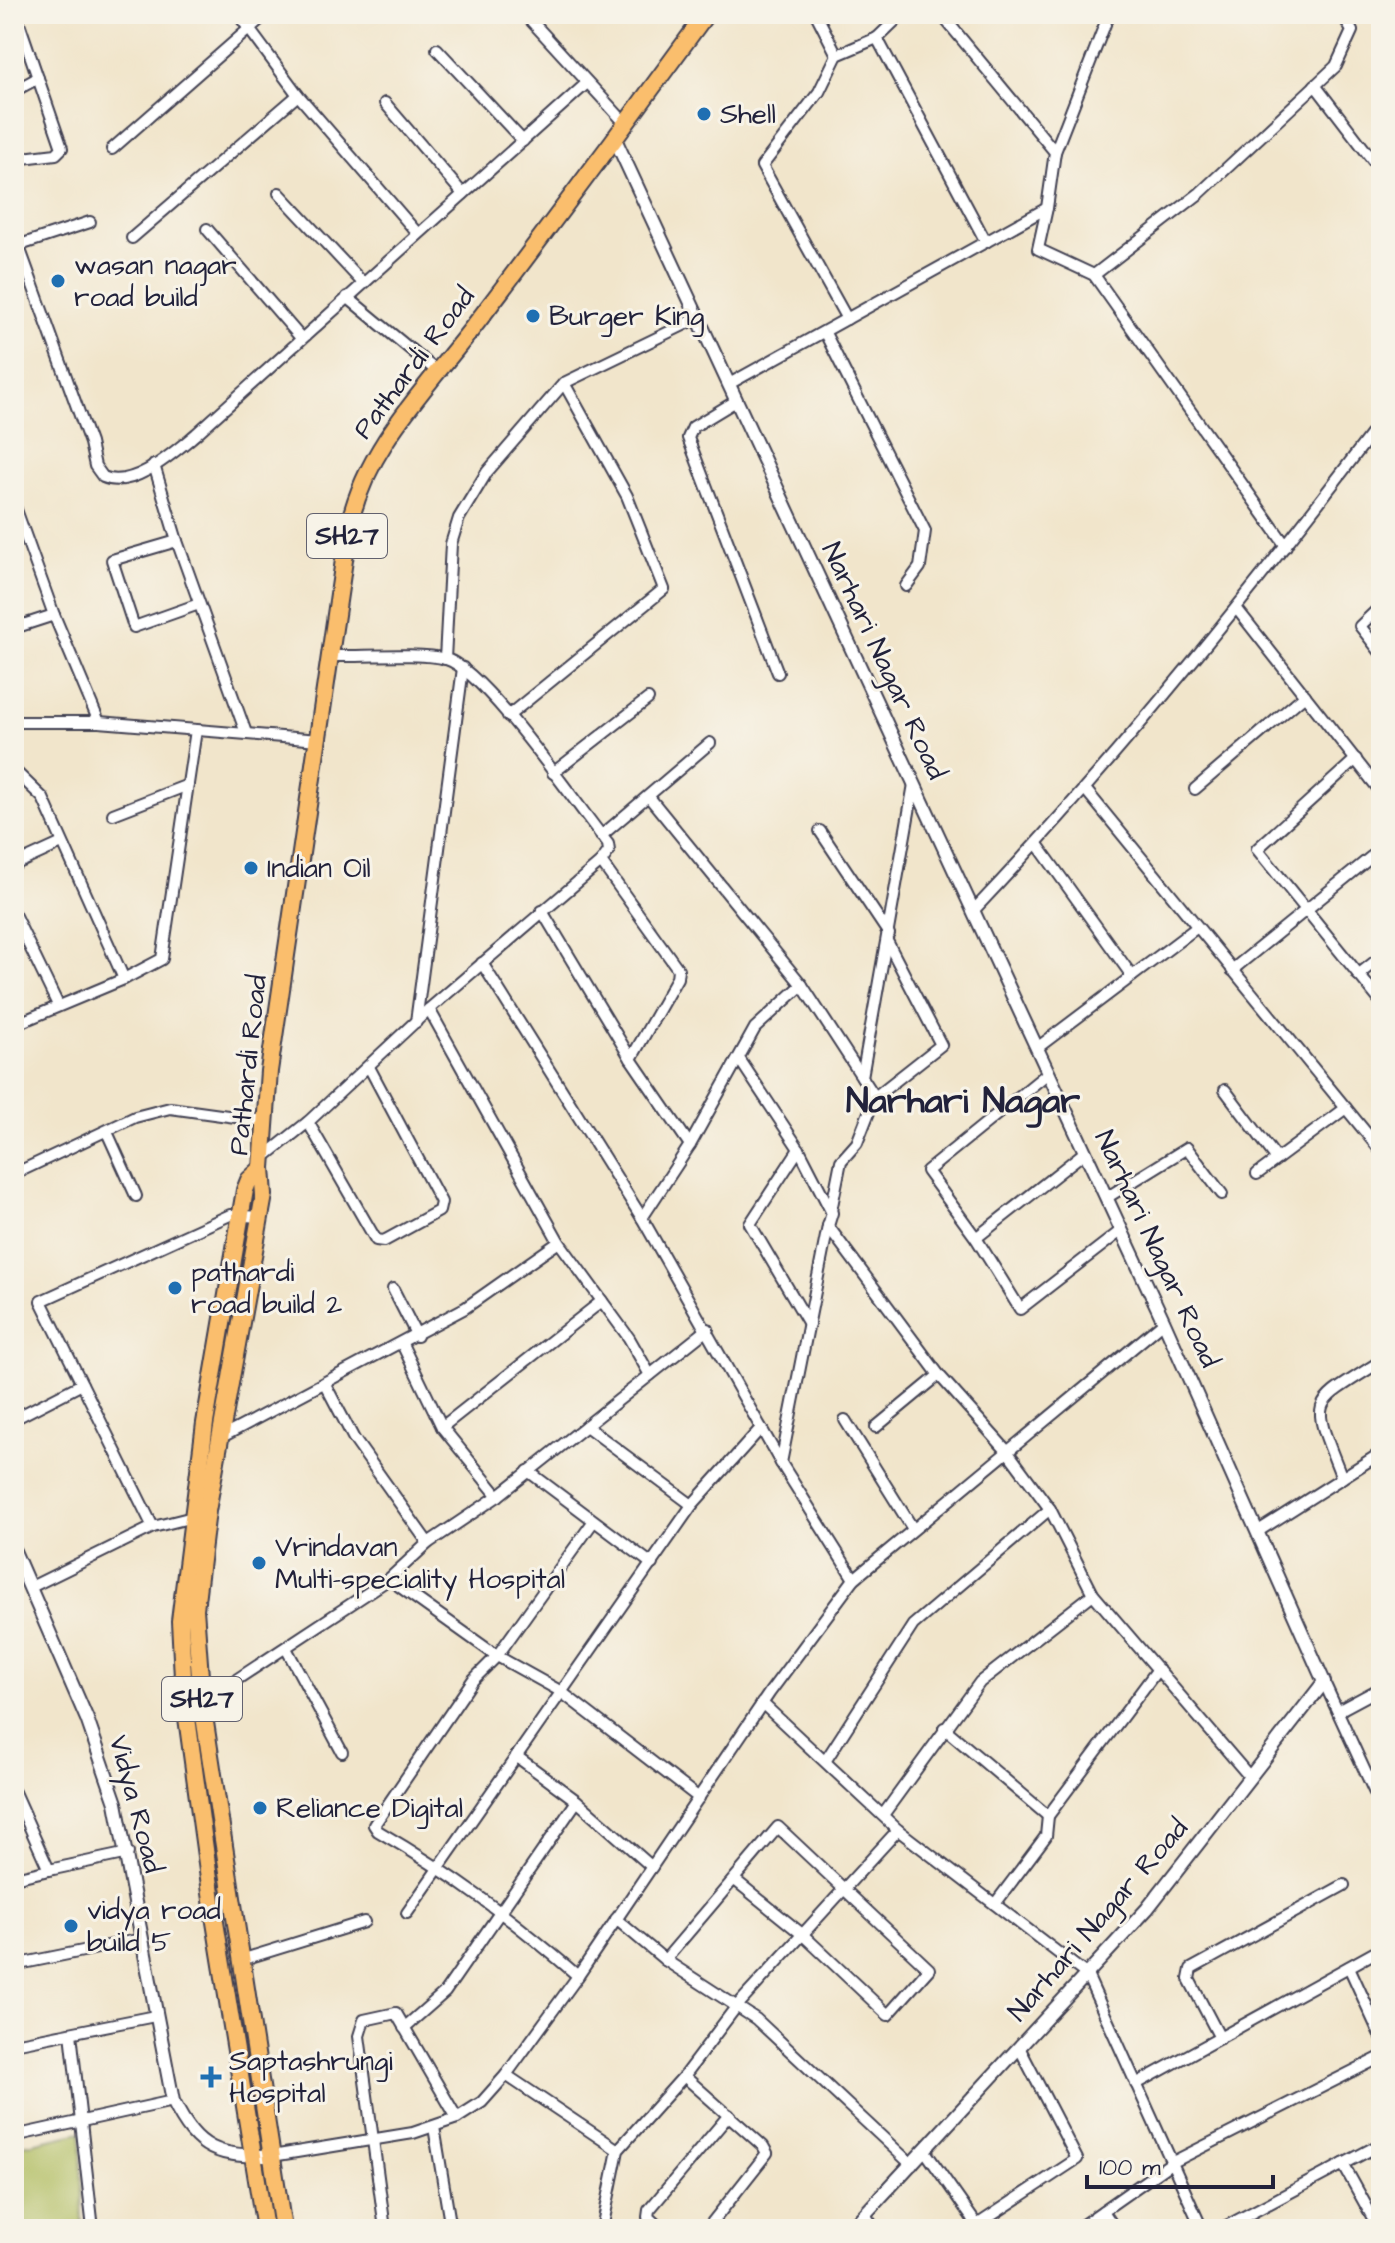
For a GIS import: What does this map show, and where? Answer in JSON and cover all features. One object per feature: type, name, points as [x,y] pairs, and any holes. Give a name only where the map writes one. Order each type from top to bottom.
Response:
[{"type":"main road","name":"Pathardi Road","points":[[283,2229],[241,1960],[194,1706],[195,1609],[199,1516],[221,1439],[264,1195],[262,1163],[265,1121],[349,526],[361,482],[382,442],[439,373],[706,14]]},
{"type":"main road","points":[[199,1516],[203,1443],[241,1214],[249,1180],[262,1163]]},
{"type":"main road","points":[[194,1706],[215,1922],[265,2229]]},
{"type":"street","points":[[14,159],[61,151],[17,14]]},
{"type":"street","points":[[238,14],[298,95],[418,234]]},
{"type":"street","points":[[112,149],[266,14]]},
{"type":"street","points":[[525,14],[626,124]]},
{"type":"street","points":[[816,14],[837,55]]},
{"type":"street","points":[[847,319],[762,166],[819,92],[837,55],[877,38],[902,14]]},
{"type":"street","points":[[941,14],[1055,152]]},
{"type":"street","points":[[1109,14],[1055,152],[1038,249],[1094,275],[1286,546]]},
{"type":"street","points":[[1094,275],[1200,193],[1336,66],[1352,31],[1342,14]]},
{"type":"street","points":[[877,38],[986,242]]},
{"type":"street","points":[[437,49],[523,141]]},
{"type":"street","points":[[14,91],[38,78]]},
{"type":"street","points":[[14,233],[98,473],[117,481],[154,465],[196,434],[587,83]]},
{"type":"street","points":[[1315,85],[1381,171]]},
{"type":"street","points":[[132,238],[298,95]]},
{"type":"street","points":[[385,103],[463,194]]},
{"type":"street","name":"Narhari Nagar Road","points":[[615,139],[1260,1530],[1324,1682],[1147,1909],[851,2229]]},
{"type":"street","points":[[279,193],[363,283]]},
{"type":"street","points":[[729,384],[1047,208]]},
{"type":"street","points":[[20,245],[90,222]]},
{"type":"street","points":[[207,229],[301,338]]},
{"type":"street","points":[[347,297],[439,373]]},
{"type":"street","points":[[445,659],[448,558],[459,518],[487,472],[564,383],[698,318]]},
{"type":"street","points":[[825,333],[925,531],[920,567],[906,586]]},
{"type":"street","points":[[508,716],[664,589],[627,496],[564,383]]},
{"type":"street","points":[[736,401],[693,427],[688,438],[778,673]]},
{"type":"street","points":[[973,911],[1037,844],[1237,609],[1381,421]]},
{"type":"street","points":[[154,465],[177,541],[246,733]]},
{"type":"street","points":[[14,504],[54,615],[99,722]]},
{"type":"street","points":[[177,541],[112,560],[134,627],[199,604]]},
{"type":"street","points":[[1381,606],[1360,626],[1381,653]]},
{"type":"street","points":[[1237,609],[1381,792]]},
{"type":"street","points":[[14,628],[54,615]]},
{"type":"street","points":[[262,1163],[429,1009],[601,862],[609,848],[508,716],[463,668],[445,659],[329,656]]},
{"type":"street","points":[[416,1024],[463,668]]},
{"type":"street","points":[[1195,789],[1305,695]]},
{"type":"street","points":[[553,773],[648,699]]},
{"type":"street","points":[[14,722],[99,722],[319,740]]},
{"type":"street","points":[[14,1025],[124,979],[162,959],[196,730]]},
{"type":"street","points":[[601,836],[710,743]]},
{"type":"street","points":[[1356,759],[1258,846],[1259,855],[1381,1002]]},
{"type":"street","points":[[14,770],[43,798],[124,979]]},
{"type":"street","points":[[1371,779],[1381,772]]},
{"type":"street","points":[[862,1077],[914,784]]},
{"type":"street","points":[[113,814],[188,785]]},
{"type":"street","points":[[1085,789],[1381,1151]]},
{"type":"street","points":[[649,797],[802,985],[875,1097]]},
{"type":"street","points":[[781,1463],[841,1161],[857,1143],[875,1097],[941,1045],[888,938],[820,831]]},
{"type":"street","points":[[14,865],[62,843]]},
{"type":"street","points":[[1037,844],[1132,976]]},
{"type":"street","points":[[1232,970],[1381,849]]},
{"type":"street","points":[[601,862],[678,969],[677,978],[631,1059]]},
{"type":"street","points":[[542,911],[631,1059],[690,1145]]},
{"type":"street","points":[[14,914],[58,1005]]},
{"type":"street","points":[[1037,1048],[1196,928]]},
{"type":"street","points":[[1358,975],[1381,957]]},
{"type":"street","points":[[482,963],[642,1218],[708,1329],[781,1463],[854,1579]]},
{"type":"street","points":[[642,1218],[690,1145],[758,1024],[802,985]]},
{"type":"street","points":[[429,1009],[559,1242],[650,1375]]},
{"type":"street","points":[[740,1060],[799,1149],[832,1213]]},
{"type":"street","points":[[308,1122],[376,1240],[384,1241],[439,1211],[441,1202],[369,1067]]},
{"type":"street","points":[[1048,1073],[927,1171],[976,1238],[1020,1309],[1122,1230]]},
{"type":"street","points":[[1225,1090],[1277,1159]]},
{"type":"street","points":[[14,1174],[135,1117],[170,1108],[265,1121]]},
{"type":"street","points":[[1257,1174],[1346,1108]]},
{"type":"street","points":[[107,1132],[136,1196]]},
{"type":"street","points":[[1106,1198],[1187,1148],[1222,1194]]},
{"type":"street","points":[[799,1149],[750,1224],[809,1324]]},
{"type":"street","points":[[976,1238],[1085,1152]]},
{"type":"street","points":[[153,1527],[41,1301],[230,1215],[260,1217]]},
{"type":"street","points":[[828,1226],[939,1375],[1007,1451],[1050,1509],[1093,1594],[1249,1776]]},
{"type":"street","points":[[203,1443],[221,1439],[417,1336],[465,1308],[559,1242]]},
{"type":"street","points":[[393,1289],[417,1336]]},
{"type":"street","points":[[442,1427],[602,1301]]},
{"type":"street","points":[[272,2156],[373,2141],[434,2127],[457,2118],[482,2102],[506,2075],[578,1976],[762,1703],[854,1579],[1164,1322]]},
{"type":"street","points":[[194,1706],[389,1579],[428,1543],[498,1496],[708,1329]]},
{"type":"street","points":[[402,1344],[442,1427],[498,1496]]},
{"type":"street","points":[[1342,1478],[1322,1427],[1321,1404],[1327,1396],[1381,1361]]},
{"type":"street","points":[[876,1427],[939,1375]]},
{"type":"street","points":[[14,1419],[82,1384]]},
{"type":"street","points":[[325,1384],[354,1439],[428,1543]]},
{"type":"street","points":[[845,1420],[913,1529]]},
{"type":"street","points":[[586,1426],[692,1505]]},
{"type":"street","points":[[407,1913],[692,1505],[761,1428]]},
{"type":"street","points":[[1260,1530],[1380,1455]]},
{"type":"street","points":[[528,1471],[652,1564]]},
{"type":"street","points":[[826,1760],[913,1625],[1050,1509]]},
{"type":"street","points":[[31,1587],[153,1527],[199,1516]]},
{"type":"street","points":[[578,1976],[502,1911],[440,1867],[378,1831],[375,1821],[473,1680],[497,1656],[593,1522]]},
{"type":"street","name":"Vidya Road","points":[[14,1551],[92,1731],[113,1790],[128,1853],[155,2016],[173,2101],[183,2122],[203,2145],[225,2154],[272,2156]]},
{"type":"street","points":[[389,1579],[497,1656],[560,1691],[699,1798]]},
{"type":"street","points":[[883,1815],[944,1728],[988,1674],[1093,1594]]},
{"type":"street","points":[[286,1648],[342,1752]]},
{"type":"street","points":[[995,1904],[1046,1836],[1048,1816],[1158,1669]]},
{"type":"street","points":[[1324,1682],[1381,1806]]},
{"type":"street","points":[[1338,1711],[1381,1688]]},
{"type":"street","points":[[762,1703],[898,1830],[1087,1975],[1202,2229]]},
{"type":"street","points":[[944,1728],[1048,1816]]},
{"type":"street","points":[[516,1756],[577,1801],[652,1867]]},
{"type":"street","points":[[14,1792],[49,1870]]},
{"type":"street","points":[[404,2028],[445,1992],[577,1801]]},
{"type":"street","points":[[665,1960],[778,1827],[847,1888],[929,1969],[888,2015],[802,1934],[735,1880]]},
{"type":"street","points":[[602,2229],[618,2150],[684,2076],[736,2007],[898,1830]]},
{"type":"street","points":[[14,1878],[128,1853]]},
{"type":"street","points":[[1220,2038],[1189,1979],[1191,1969],[1344,1885]]},
{"type":"street","points":[[616,1919],[665,1960],[756,2019],[912,2165]]},
{"type":"street","points":[[241,1960],[364,1922]]},
{"type":"street","points":[[14,1965],[142,1939]]},
{"type":"street","points":[[1136,2084],[1381,1949]]},
{"type":"street","points":[[1349,1967],[1381,2037]]},
{"type":"street","points":[[385,2229],[359,2028],[371,2016],[396,2013],[457,2118]]},
{"type":"street","points":[[14,2044],[155,2016]]},
{"type":"street","points":[[71,2033],[93,2229]]},
{"type":"street","points":[[925,2151],[977,2225],[1077,2159],[1020,2049]]},
{"type":"street","points":[[1077,2229],[1171,2163],[1381,2057]]},
{"type":"street","points":[[506,2075],[618,2150]]},
{"type":"street","points":[[684,2076],[767,2153],[707,2229]]},
{"type":"street","points":[[14,2136],[173,2101]]},
{"type":"street","points":[[661,2229],[648,2217],[649,2210],[729,2115]]},
{"type":"street","points":[[434,2127],[451,2229]]},
{"type":"street","points":[[1221,2229],[1381,2144]]},
{"type":"street","points":[[1343,2164],[1379,2229]]},
{"type":"street","points":[[1103,2211],[1115,2229]]},
{"type":"street","points":[[865,2215],[875,2229]]},
{"type":"green space","points":[[81,2132],[82,2229],[14,2229],[14,2147]]},
{"type":"place","name":"Shell","points":[[704,114]]},
{"type":"place","name":"wasan nagar road build","points":[[58,281]]},
{"type":"place","name":"Burger King","points":[[533,316]]},
{"type":"place","name":"Indian Oil","points":[[251,868]]},
{"type":"place","name":"pathardi road build 2","points":[[175,1288]]},
{"type":"place","name":"Vrindavan Multi-speciality Hospital","points":[[259,1563]]},
{"type":"place","name":"Reliance Digital","points":[[260,1808]]},
{"type":"place","name":"vidya road build 5","points":[[71,1926]]},
{"type":"place","name":"Saptashrungi Hospital","points":[[211,2077]]},
{"type":"district","name":"Narhari Nagar","points":[[963,1101]]}]
